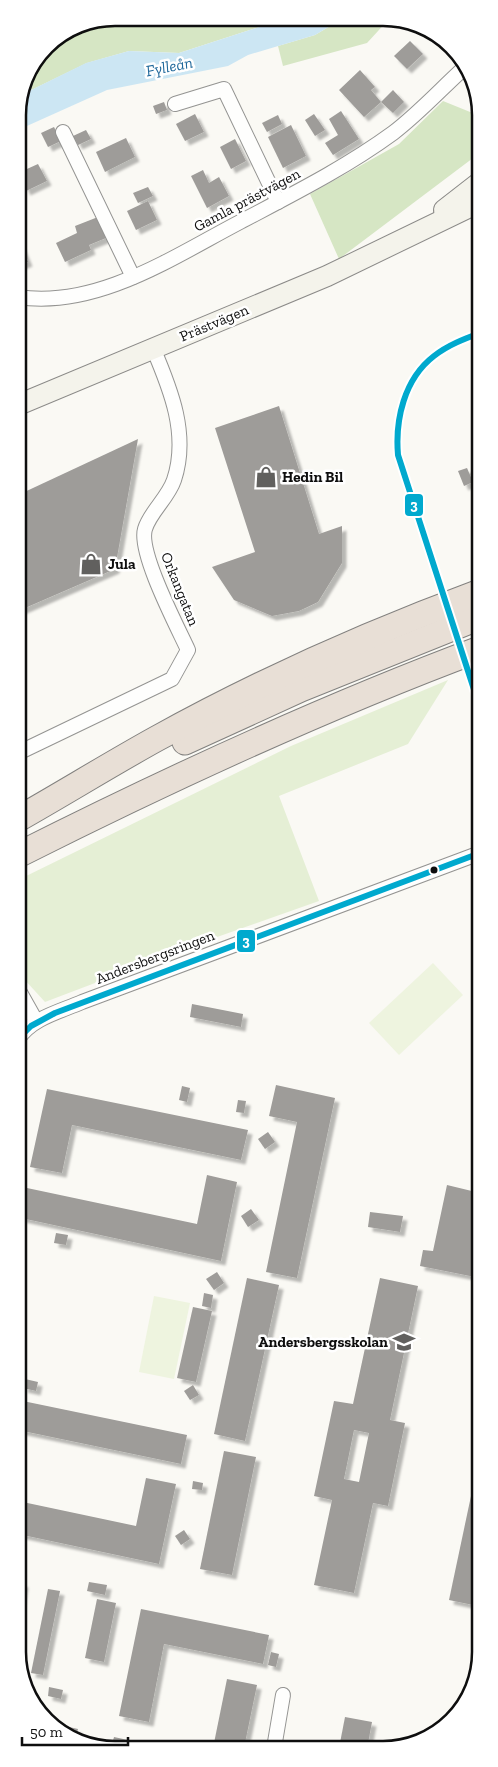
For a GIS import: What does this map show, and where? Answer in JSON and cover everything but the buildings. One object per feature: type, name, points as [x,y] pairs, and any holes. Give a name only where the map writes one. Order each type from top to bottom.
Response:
[{"type":"highway","points":[[26,816],[156,738],[252,689],[345,646],[472,595]]},
{"type":"highway","points":[[26,817],[117,773],[301,689],[472,620]]},
{"type":"highway","points":[[26,851],[131,798],[294,724],[472,652]]},
{"type":"street","name":"Gamla prästvägen","points":[[26,297],[56,298],[94,290],[133,277],[278,202],[342,168],[395,131],[460,71]]},
{"type":"street","points":[[175,104],[224,90],[278,202]]},
{"type":"street","points":[[62,132],[133,277]]},
{"type":"street","name":"Prästvägen","points":[[409,236],[472,188]]},
{"type":"street","name":"Prästvägen","points":[[26,402],[327,276],[472,206]]},
{"type":"street","name":"Orkangatan","points":[[26,749],[172,679],[188,650],[148,559],[144,530],[174,481],[181,438],[174,403],[153,348]]},
{"type":"street","name":"Andersbergsringen","points":[[26,1030],[36,1021],[283,925],[472,856]]},
{"type":"street","points":[[26,1003],[36,1021]]},
{"type":"street","points":[[275,1741],[283,1695]]},
{"type":"green space","points":[[115,26],[262,26],[179,53],[129,51],[87,63],[29,91],[35,76],[52,52],[76,35],[87,31]]},
{"type":"green space","points":[[330,26],[383,26],[367,43],[283,66],[278,46],[315,35]]},
{"type":"green space","points":[[443,101],[472,113],[472,159],[339,259],[310,194],[399,144]]},
{"type":"green space","points":[[448,680],[408,744],[279,796],[319,901],[203,942],[45,1002],[26,981],[26,876],[291,746]]},
{"type":"green space","points":[[433,963],[463,995],[399,1055],[369,1023]]},
{"type":"green space","points":[[154,1296],[190,1303],[174,1379],[139,1372]]},
{"type":"water","name":"Fylleån","points":[[262,26],[330,26],[315,35],[248,55],[228,66],[107,90],[26,126],[26,110],[29,91],[86,63],[129,51],[179,53]]},
{"type":"transit line","name":"3","points":[[472,336],[439,352],[415,376],[400,414],[397,442],[398,455],[472,683]]},
{"type":"transit line","name":"3","points":[[26,1031],[31,1026],[55,1013],[472,856]]},
{"type":"place","name":"Hedin Bil","points":[[266,477]]},
{"type":"place","name":"Jula","points":[[91,564]]},
{"type":"place","name":"Andersbergsskolan","points":[[404,1342]]}]
